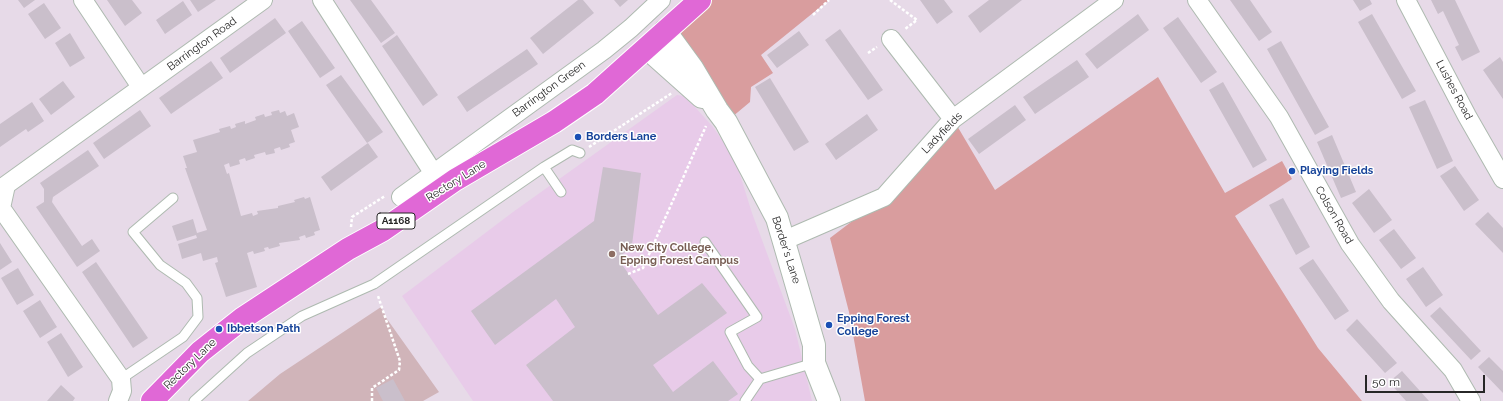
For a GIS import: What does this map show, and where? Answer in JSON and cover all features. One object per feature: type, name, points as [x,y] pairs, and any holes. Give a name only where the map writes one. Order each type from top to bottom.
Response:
[{"type":"main road","name":"A1168","points":[[647,48],[700,0]]},
{"type":"main road","name":"Rectory Lane","points":[[152,401],[200,352],[243,318],[348,249],[383,230],[455,180],[554,122],[595,94],[647,48]]},
{"type":"street","points":[[83,0],[141,88],[6,185],[1,208],[120,379],[122,391],[118,401]]},
{"type":"street","name":"Barrington Road","points":[[141,88],[263,0]]},
{"type":"street","points":[[322,0],[434,174]]},
{"type":"street","name":"Barrington Green","points":[[401,197],[604,50],[632,28],[661,0]]},
{"type":"street","name":"Ladyfields","points":[[785,240],[884,197],[953,119],[1114,0]]},
{"type":"street","name":"Colson Road","points":[[1197,0],[1279,117],[1350,244],[1391,301],[1453,370],[1471,401]]},
{"type":"street","name":"Lushes Road","points":[[1406,0],[1467,116],[1503,179]]},
{"type":"street","name":"Border's Lane","points":[[665,31],[692,68],[713,114]]},
{"type":"street","points":[[891,39],[953,119]]},
{"type":"street","name":"Border's Lane","points":[[647,48],[713,114],[726,122],[774,211],[785,240],[814,346],[814,363],[829,401]]},
{"type":"lane","points":[[194,401],[247,353],[302,316],[374,284],[544,167],[572,150],[580,153]]},
{"type":"lane","points":[[544,167],[561,192]]},
{"type":"lane","points":[[120,379],[183,337],[198,317],[197,298],[186,283],[160,265],[133,232],[173,198]]},
{"type":"lane","points":[[705,242],[757,317],[730,332],[748,366],[760,379]]},
{"type":"lane","points":[[744,401],[760,379],[814,363]]},
{"type":"path","points":[[813,15],[830,0]]},
{"type":"path","points":[[580,153],[665,96],[679,89]]},
{"type":"path","points":[[628,274],[643,268],[713,114]]},
{"type":"path","points":[[348,249],[352,217],[396,190],[401,197]]},
{"type":"path","points":[[372,401],[372,388],[399,370],[400,361],[374,284]]},
{"type":"shaded area","points":[[699,0],[829,0],[761,55],[773,73],[751,87],[750,102],[726,122],[647,48]]},
{"type":"shaded area","points":[[1158,77],[1225,193],[1282,161],[1292,179],[1235,216],[1318,348],[1362,401],[865,401],[849,312],[830,238],[884,197],[953,119],[995,190]]},
{"type":"shaded area","name":"New City College, Epping Forest Campus","points":[[677,95],[683,96],[695,107],[713,127],[735,159],[752,213],[795,329],[812,401],[473,401],[402,296],[513,212]]},
{"type":"shaded area","points":[[381,307],[387,319],[439,392],[423,401],[248,401],[280,374]]},
{"type":"building","points":[[18,0],[35,0],[24,8]]},
{"type":"building","points":[[107,0],[132,0],[142,13],[125,26]]},
{"type":"building","points":[[190,0],[216,0],[198,12]]},
{"type":"building","points":[[350,0],[371,0],[395,33],[381,43]]},
{"type":"building","points":[[578,0],[583,0],[594,13],[543,54],[530,38]]},
{"type":"building","points":[[614,0],[628,0],[620,7]]},
{"type":"building","points":[[920,0],[944,0],[953,12],[937,24]]},
{"type":"building","points":[[989,0],[1022,0],[980,33],[968,16]]},
{"type":"building","points":[[1230,0],[1250,0],[1272,32],[1259,41]]},
{"type":"building","points":[[1353,0],[1370,0],[1372,4],[1360,11]]},
{"type":"building","points":[[1431,0],[1455,0],[1480,52],[1462,61],[1455,47],[1459,45],[1443,11],[1438,14]]},
{"type":"building","points":[[183,1],[192,15],[165,34],[156,20]]},
{"type":"building","points":[[44,3],[61,28],[45,39],[28,14]]},
{"type":"building","points":[[1138,14],[1149,30],[1097,69],[1085,54]]},
{"type":"building","points":[[1372,14],[1416,91],[1402,99],[1358,22]]},
{"type":"building","points":[[1178,17],[1217,72],[1201,83],[1163,28]]},
{"type":"building","points":[[275,18],[286,33],[230,73],[220,58]]},
{"type":"building","points":[[302,21],[335,68],[320,78],[288,31]]},
{"type":"building","points":[[840,29],[883,90],[868,100],[825,40]]},
{"type":"building","points":[[799,31],[809,45],[777,68],[767,55]]},
{"type":"building","points":[[70,33],[85,58],[70,67],[55,43]]},
{"type":"building","points":[[397,35],[438,95],[423,106],[382,46]]},
{"type":"building","points":[[1281,41],[1329,127],[1315,135],[1267,49]]},
{"type":"building","points":[[527,49],[538,64],[467,112],[457,97]]},
{"type":"building","points":[[1500,57],[1503,62],[1503,99],[1483,70]]},
{"type":"building","points":[[1077,60],[1089,77],[1035,114],[1023,97]]},
{"type":"building","points":[[211,61],[223,78],[171,114],[159,98]]},
{"type":"building","points":[[341,75],[383,132],[367,143],[326,85]]},
{"type":"building","points":[[770,78],[809,142],[794,151],[755,87]]},
{"type":"building","points":[[63,81],[75,97],[51,115],[39,99]]},
{"type":"building","points":[[1223,82],[1267,160],[1253,168],[1209,90]]},
{"type":"building","points":[[1425,100],[1453,161],[1437,169],[1409,107]]},
{"type":"building","points":[[32,102],[44,121],[28,132],[26,129],[0,147],[0,124]]},
{"type":"building","points":[[1015,105],[1026,120],[979,154],[968,139]]},
{"type":"building","points":[[140,110],[151,126],[104,159],[93,143]]},
{"type":"building","points":[[279,110],[280,113],[285,111],[287,116],[294,113],[299,127],[291,130],[295,142],[289,144],[290,147],[281,150],[280,147],[274,149],[275,153],[266,155],[265,152],[254,155],[255,158],[246,161],[245,158],[239,160],[240,164],[230,167],[229,163],[224,165],[227,174],[229,173],[241,216],[252,213],[253,216],[258,214],[257,211],[278,208],[278,206],[295,202],[294,200],[310,197],[320,230],[314,232],[315,235],[306,238],[305,235],[299,237],[300,240],[279,243],[280,246],[269,249],[268,247],[264,248],[265,251],[254,254],[253,251],[247,253],[257,287],[226,297],[215,263],[218,262],[217,257],[203,261],[201,253],[182,259],[178,244],[197,238],[196,235],[177,241],[172,226],[193,219],[197,233],[207,230],[185,168],[187,168],[183,156],[197,152],[193,140],[220,132],[219,129],[230,126],[231,129],[236,127],[235,124],[245,121],[245,124],[256,120],[255,117],[264,114],[265,117],[272,115],[271,112]]},
{"type":"building","points":[[867,114],[878,130],[836,160],[825,144]]},
{"type":"building","points":[[1332,135],[1356,192],[1341,198],[1317,142]]},
{"type":"building","points":[[368,143],[378,157],[331,191],[321,177]]},
{"type":"building","points":[[88,150],[99,166],[53,197],[52,202],[82,246],[92,239],[100,251],[77,267],[36,207],[44,202],[44,189],[40,183]]},
{"type":"building","points":[[1455,166],[1479,200],[1464,211],[1440,176]]},
{"type":"building","points":[[603,167],[641,173],[632,245],[622,255],[623,266],[658,315],[702,283],[727,313],[653,365],[673,392],[713,361],[738,394],[728,401],[553,401],[526,365],[575,327],[556,299],[495,345],[471,311],[594,221]]},
{"type":"building","points":[[1369,189],[1392,220],[1374,233],[1352,203]]},
{"type":"building","points":[[1283,198],[1310,247],[1296,255],[1269,205]]},
{"type":"building","points":[[1488,212],[1503,228],[1503,253],[1475,224]]},
{"type":"building","points":[[1394,229],[1416,258],[1401,269],[1379,240]]},
{"type":"building","points":[[0,243],[12,262],[0,270]]},
{"type":"building","points":[[1313,259],[1349,311],[1335,320],[1299,268]]},
{"type":"building","points":[[96,262],[148,338],[133,348],[82,272]]},
{"type":"building","points":[[1423,267],[1443,295],[1426,307],[1406,279]]},
{"type":"building","points":[[18,268],[34,295],[17,305],[1,278]]},
{"type":"building","points":[[40,300],[57,327],[40,338],[23,311]]},
{"type":"building","points":[[1440,307],[1481,351],[1471,360],[1430,316]]},
{"type":"building","points":[[1357,319],[1397,363],[1385,373],[1346,330]]},
{"type":"building","points":[[61,333],[83,367],[68,377],[47,342]]},
{"type":"building","points":[[1489,357],[1503,371],[1503,393],[1478,367]]},
{"type":"building","points":[[1402,371],[1429,401],[1406,401],[1389,382]]},
{"type":"building","points":[[393,379],[405,401],[383,401],[376,388]]},
{"type":"building","points":[[61,385],[75,398],[73,401],[47,401]]},
{"type":"place","name":"Borders Lane","points":[[578,137]]},
{"type":"place","name":"Playing Fields","points":[[1292,171]]},
{"type":"place","name":"New City College, Epping Forest Campus","points":[[612,254]]},
{"type":"place","name":"Epping Forest College","points":[[829,325]]},
{"type":"place","name":"Ibbetson Path","points":[[219,329]]}]
